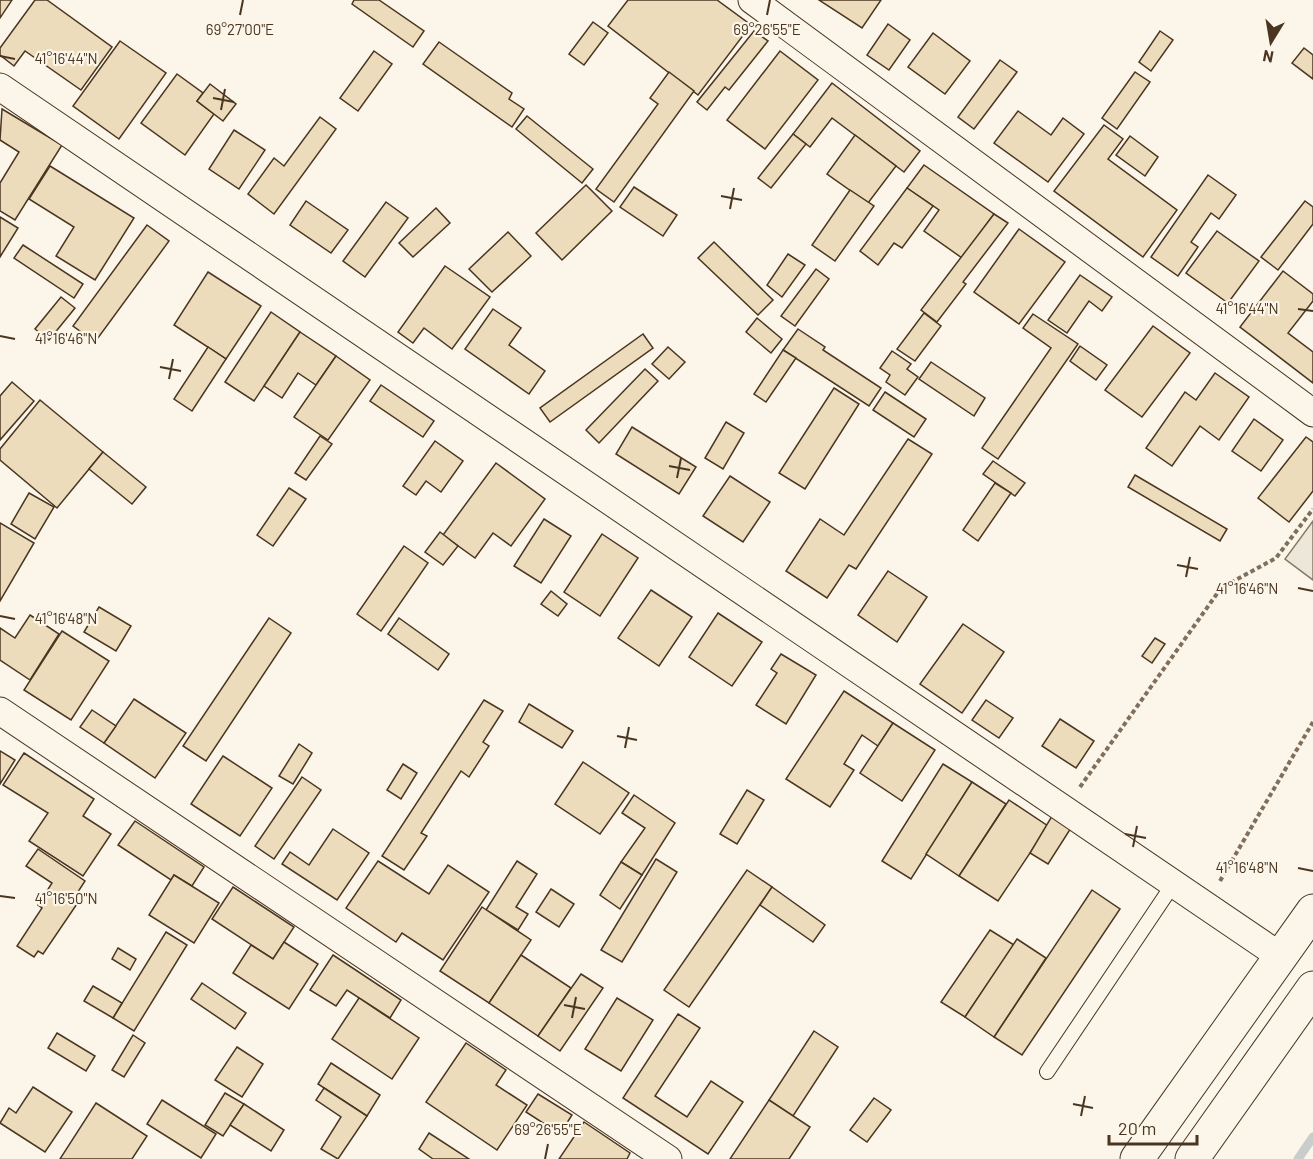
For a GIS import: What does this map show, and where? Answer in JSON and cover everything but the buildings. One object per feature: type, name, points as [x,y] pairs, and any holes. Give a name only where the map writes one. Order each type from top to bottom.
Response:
[{"type":"highway","points":[[1137,1159],[1313,910]]},
{"type":"highway","points":[[1191,1159],[1313,988]]},
{"type":"street","points":[[752,0],[1313,413]]},
{"type":"street","points":[[0,87],[1280,956]]},
{"type":"street","points":[[0,711],[668,1159]]},
{"type":"lane","points":[[1047,1072],[1174,883]]},
{"type":"path","points":[[1064,808],[1221,588],[1276,558],[1313,508]]},
{"type":"path","points":[[1206,905],[1313,722]]},
{"type":"shaded area","points":[[1313,521],[1313,580],[1285,559]]},
{"type":"waterway","points":[[1298,1159],[1313,1137]]}]
